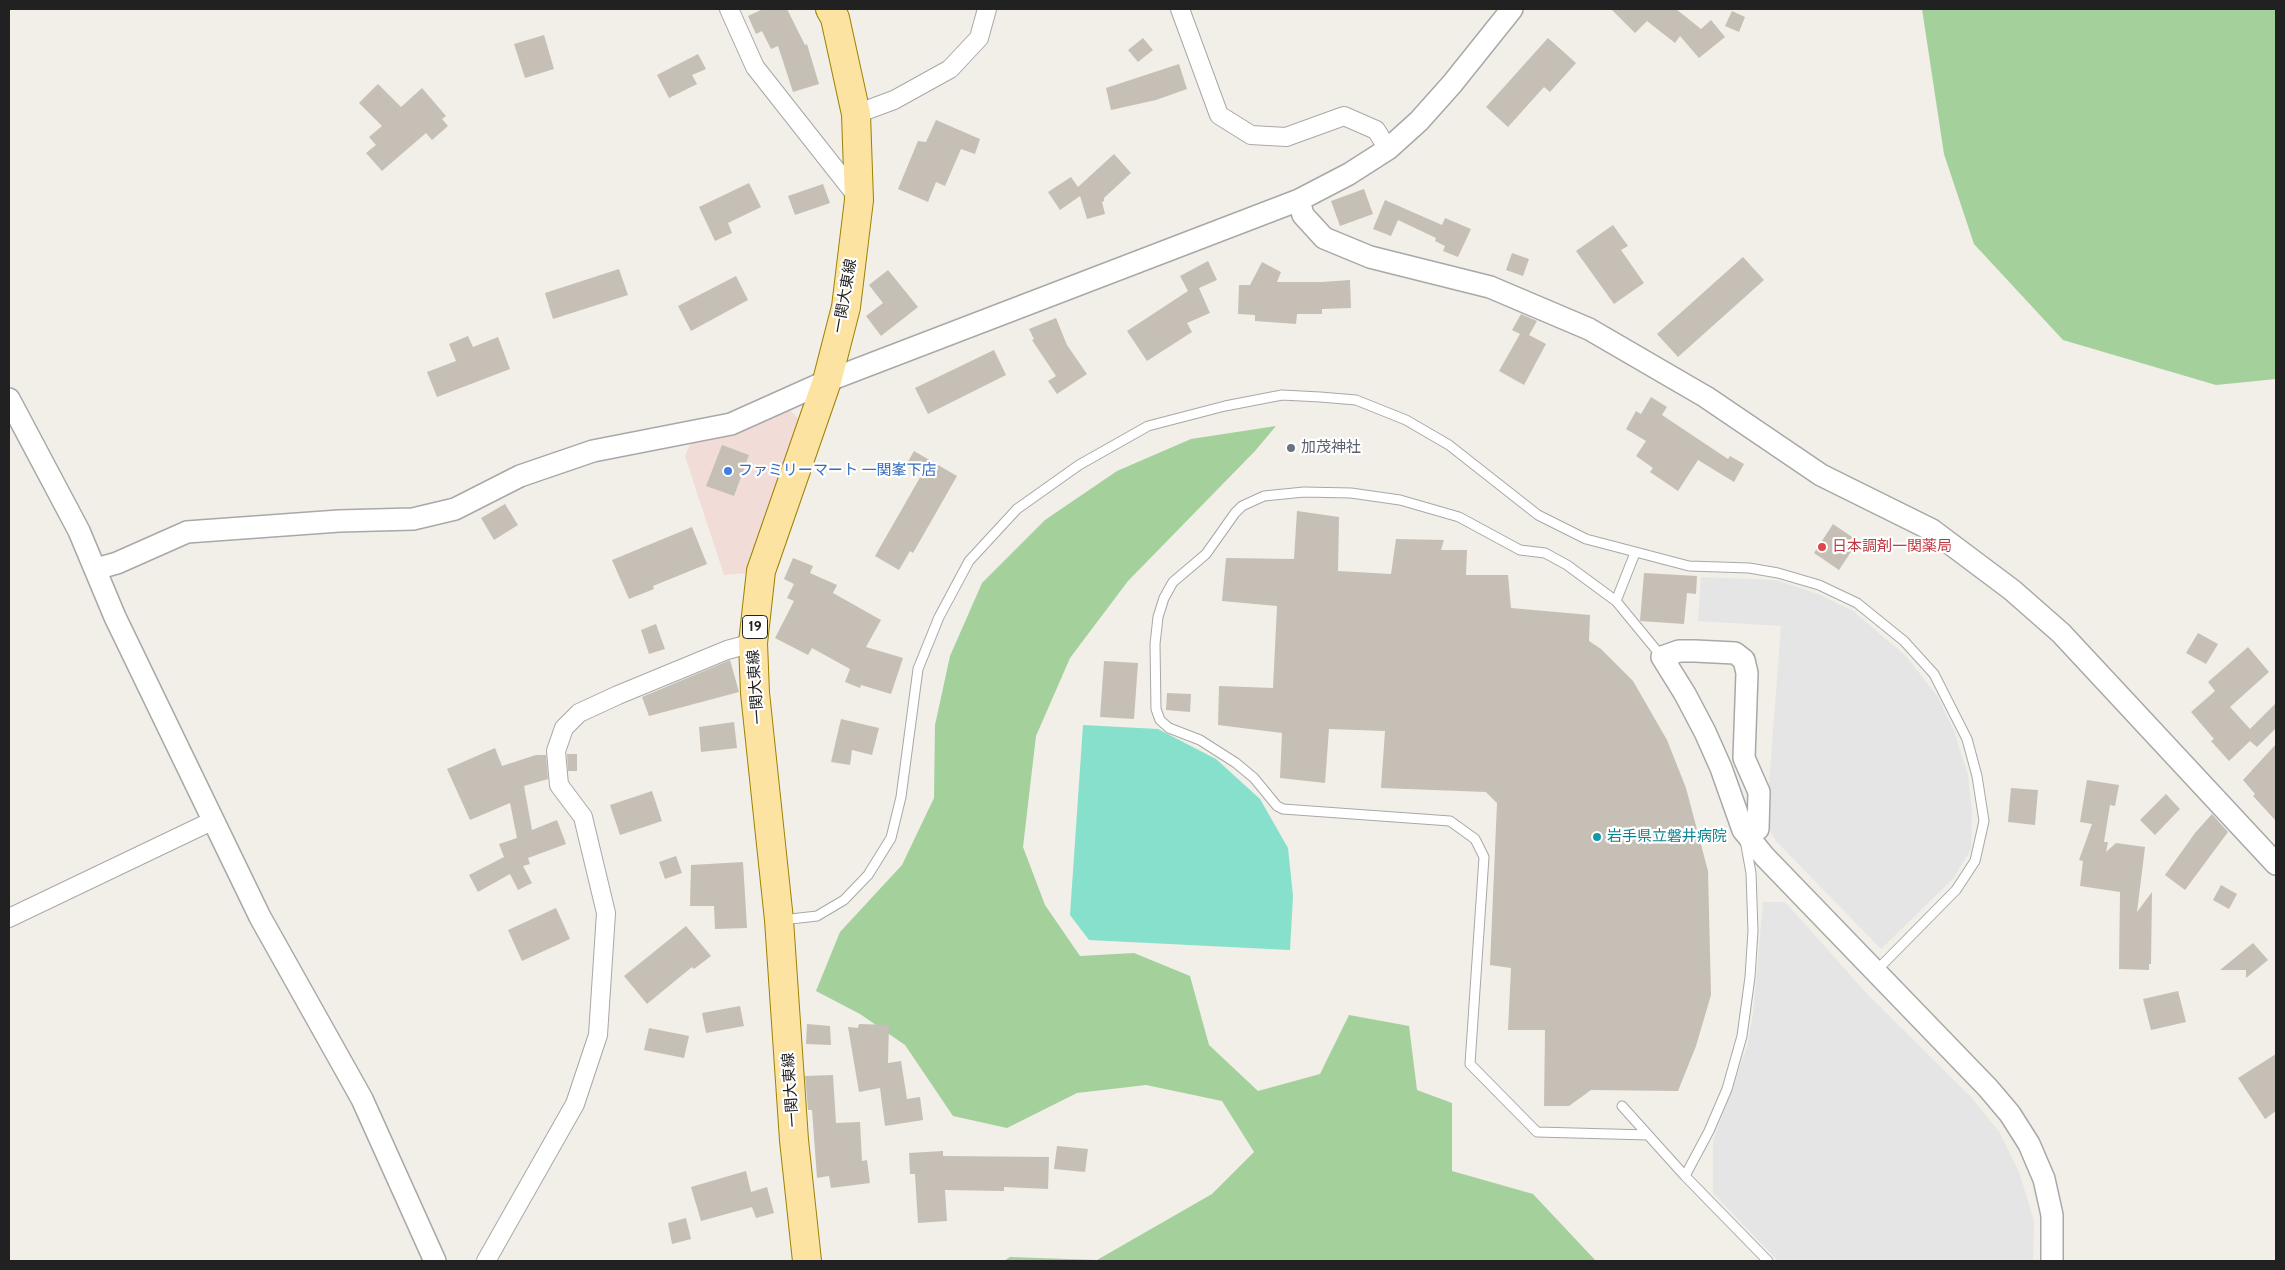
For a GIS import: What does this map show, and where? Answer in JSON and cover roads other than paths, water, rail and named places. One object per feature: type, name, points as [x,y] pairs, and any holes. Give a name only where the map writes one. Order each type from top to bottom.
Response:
[{"type":"main road","name":"一関大東線","points":[[807,1261],[794,1140],[779,920],[755,694],[753,643],[761,572],[827,382],[846,307],[859,200],[856,114],[835,18],[830,9]]},
{"type":"street","points":[[729,9],[756,67],[859,200]]},
{"type":"street","points":[[856,114],[894,100],[950,69],[980,38],[987,9]]},
{"type":"street","points":[[1180,9],[1219,115],[1251,135],[1286,137],[1344,116],[1376,130],[1388,149]]},
{"type":"street","points":[[96,569],[117,563],[187,532],[339,521],[413,519],[455,509],[520,476],[593,452],[731,424],[827,382],[1298,200],[1349,174],[1388,149],[1419,121],[1452,84],[1512,9]]},
{"type":"street","points":[[1298,200],[1303,215],[1324,238],[1370,257],[1490,287],[1589,329],[1706,397],[1821,475],[1932,530],[2012,590],[2061,633],[2276,864]]},
{"type":"street","points":[[9,399],[79,531],[115,616],[260,917],[362,1099],[435,1261]]},
{"type":"street","points":[[486,1261],[575,1104],[598,1035],[606,913],[583,817],[559,785],[556,751],[564,728],[579,713],[618,695],[727,650],[753,643]]},
{"type":"street","points":[[1742,830],[1758,828],[1759,792],[1744,758],[1747,673],[1744,660],[1735,653],[1695,651],[1679,651],[1662,657],[1686,694],[1706,732],[1721,768],[1742,830],[1764,856],[1988,1088],[2010,1114],[2029,1144],[2044,1179],[2052,1215],[2052,1261]]},
{"type":"street","points":[[9,918],[214,820]]},
{"type":"lane","points":[[779,920],[817,916],[844,900],[868,875],[891,838],[901,796],[918,669],[939,617],[969,561],[1017,509],[1079,465],[1148,426],[1225,406],[1282,395],[1356,400],[1406,420],[1450,445],[1538,515],[1586,539],[1689,566],[1749,568],[1778,573],[1820,585],[1857,603],[1904,641],[1934,674],[1967,738],[1977,776],[1984,820],[1975,861],[1956,890],[1876,971]]},
{"type":"lane","points":[[1648,1135],[1537,1132],[1470,1064],[1484,857],[1481,849],[1470,835],[1450,821],[1283,809],[1277,806],[1254,778],[1236,763],[1200,740],[1169,728],[1160,720],[1156,709],[1155,644],[1158,617],[1164,598],[1173,582],[1206,554],[1242,506],[1264,496],[1304,492],[1351,493],[1400,500],[1460,517],[1520,550],[1545,553],[1567,565],[1616,601],[1662,657]]},
{"type":"lane","points":[[1616,601],[1635,553]]},
{"type":"lane","points":[[1685,1176],[1709,1130],[1727,1089],[1742,1036],[1750,977],[1753,931],[1751,873],[1742,830]]},
{"type":"lane","points":[[1622,1106],[1685,1176],[1768,1261]]},
{"type":"place","name":"加茂神社","points":[[1291,448]]},
{"type":"place","name":"ファミリーマート 一関峯下店","points":[[728,471]]},
{"type":"place","name":"日本調剤一関薬局","points":[[1822,547]]},
{"type":"place","name":"岩手県立磐井病院","points":[[1597,837]]}]
